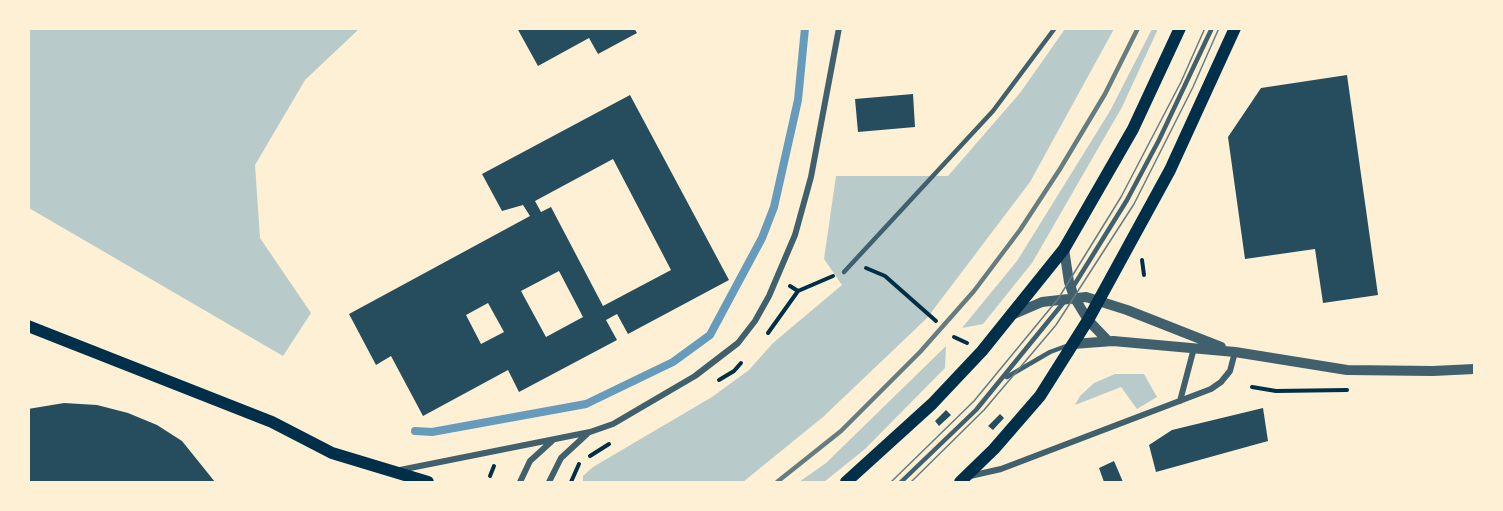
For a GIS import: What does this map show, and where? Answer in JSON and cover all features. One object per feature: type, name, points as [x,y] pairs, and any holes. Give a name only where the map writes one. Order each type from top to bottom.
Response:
[{"type":"main road","points":[[846,483],[932,404],[1014,314],[1064,249],[1133,129],[1180,28]]},
{"type":"main road","points":[[964,479],[1040,396],[1088,320],[1170,170],[1235,28]]},
{"type":"main road","points":[[28,326],[272,422],[332,453],[428,483]]},
{"type":"street","points":[[395,471],[590,432],[632,414],[695,376],[738,343],[755,321],[777,278],[795,235],[812,177],[839,28]]},
{"type":"street","points":[[1064,249],[1071,295],[1088,320],[1108,341]]},
{"type":"street","points":[[1014,314],[1042,302],[1071,295],[1097,300],[1235,352]]},
{"type":"street","points":[[1073,344],[1108,341],[1194,348],[1235,352],[1347,370],[1474,369]]},
{"type":"street","points":[[1180,401],[1194,348]]},
{"type":"street","points":[[964,479],[1001,469],[1180,401],[1221,382],[1230,371],[1235,352]]},
{"type":"street","points":[[549,483],[561,458],[590,432]]},
{"type":"street","points":[[520,483],[530,461],[555,439]]},
{"type":"lane","points":[[844,272],[993,111],[1055,28]]},
{"type":"lane","points":[[901,483],[952,436],[1003,380],[1071,295],[1148,160],[1212,28]]},
{"type":"lane","points":[[1003,380],[1050,352],[1073,344]]},
{"type":"path","points":[[791,286],[798,291],[844,272],[867,267],[885,276],[936,321]]},
{"type":"path","points":[[954,337],[970,345]]},
{"type":"path","points":[[1252,387],[1276,391],[1357,390]]},
{"type":"shaded area","points":[[29,28],[359,29],[305,80],[255,165],[260,238],[311,313],[283,356],[29,208]]},
{"type":"shaded area","points":[[1065,29],[1114,29],[1030,182],[927,318],[823,417],[743,482],[583,482],[583,476],[593,467],[712,397],[749,370],[773,343],[842,285],[824,259],[836,176],[948,176],[1020,93]]},
{"type":"shaded area","points":[[1152,29],[1158,29],[1122,107],[1032,263],[983,324],[962,328],[1017,261],[1110,111]]},
{"type":"shaded area","points":[[946,346],[945,368],[865,449],[824,482],[799,482],[826,463]]},
{"type":"shaded area","points":[[1115,374],[1144,374],[1157,397],[1137,409],[1121,387],[1075,405],[1080,396],[1094,383]]},
{"type":"building","points":[[517,28],[634,28],[637,33],[598,54],[589,38],[538,66]]},
{"type":"building","points":[[1347,75],[1378,295],[1323,303],[1315,249],[1245,259],[1228,137],[1261,88]]},
{"type":"building","points":[[913,94],[915,127],[858,132],[855,99]]},
{"type":"building","points":[[630,95],[729,280],[628,334],[617,314],[606,320],[617,340],[519,392],[508,370],[423,416],[391,356],[376,365],[349,314],[530,216],[523,205],[502,211],[482,174]],"holes":[[[613,159],[671,270],[603,306],[551,207],[541,212],[535,201]],[[559,271],[583,317],[546,337],[521,291]],[[488,303],[504,332],[481,344],[466,315]]]},
{"type":"building","points":[[64,403],[97,405],[128,413],[157,425],[182,441],[215,482],[28,482],[28,409]]},
{"type":"building","points":[[1263,408],[1268,441],[1156,472],[1149,445],[1172,430]]},
{"type":"building","points":[[946,410],[951,415],[939,426],[935,421]]},
{"type":"building","points":[[1000,414],[1004,418],[993,430],[988,426]]},
{"type":"building","points":[[1114,461],[1123,482],[1104,482],[1099,468]]},
{"type":"waterway","points":[[415,431],[432,432],[586,404],[673,362],[710,335],[762,238],[774,207],[798,100],[805,28]]},
{"type":"tram line","points":[[891,482],[974,401],[1058,299],[1121,197],[1181,82],[1205,28]]},
{"type":"tram line","points":[[911,482],[984,410],[1056,325],[1134,204],[1193,87],[1219,28]]},
{"type":"railway","points":[[777,482],[841,431],[920,352],[974,291],[1020,230],[1060,169],[1105,94],[1138,28]]}]
